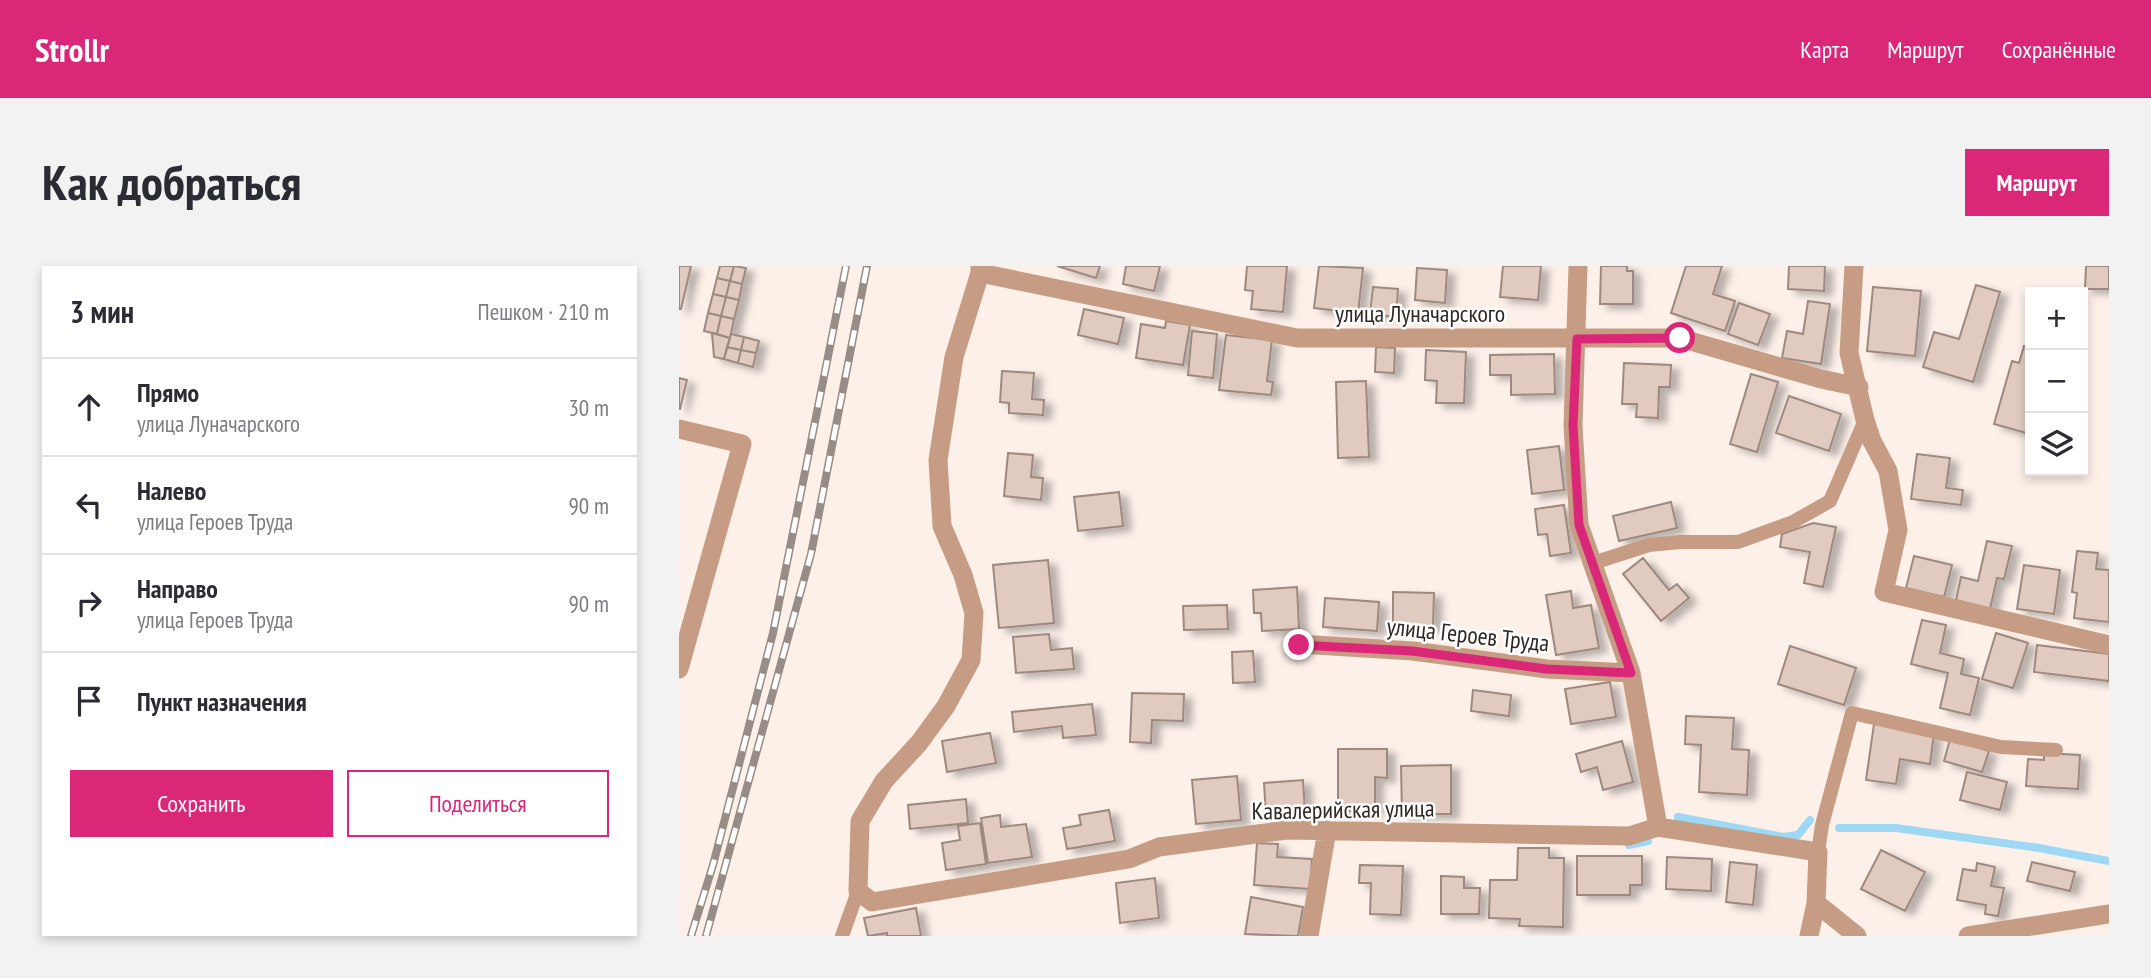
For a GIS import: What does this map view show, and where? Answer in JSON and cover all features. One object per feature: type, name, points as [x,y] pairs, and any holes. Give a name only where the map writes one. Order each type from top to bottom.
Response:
[{"type":"street","points":[[1578,266],[1573,426],[1579,525],[1631,673],[1658,827]]},
{"type":"street","points":[[1854,266],[1849,353],[1865,420],[1872,441],[1888,471],[1898,530],[1884,592],[2109,645]]},
{"type":"street","name":"улица Луначарского","points":[[865,896],[860,821],[884,780],[919,743],[946,706],[971,660],[974,613],[963,575],[942,526],[938,460],[954,357],[980,270],[1297,338],[1680,338],[1821,379],[1859,387]]},
{"type":"street","points":[[679,429],[742,444],[679,668]]},
{"type":"street","name":"улица Героев Труда","points":[[1299,645],[1412,651],[1546,669],[1631,673]]},
{"type":"street","name":"Кавалерийская улица","points":[[865,896],[1129,859],[1159,847],[1287,830],[1629,836],[1658,827],[1818,852]]},
{"type":"street","points":[[1309,936],[1327,830]]},
{"type":"street","points":[[1809,936],[1816,903],[1818,852]]},
{"type":"street","points":[[1816,903],[1857,936]]},
{"type":"street","points":[[1968,936],[2109,914]]},
{"type":"lane","points":[[1593,563],[1649,545],[1738,542],[1793,522],[1830,500],[1865,420]]},
{"type":"lane","points":[[1818,852],[1822,825],[1852,713],[2001,747],[2056,750]]},
{"type":"lane","points":[[842,936],[865,896]]},
{"type":"building","points":[[679,266],[691,266],[681,309],[679,309]]},
{"type":"building","points":[[720,266],[734,266],[730,281],[717,278]]},
{"type":"building","points":[[734,266],[746,268],[742,284],[730,281]]},
{"type":"building","points":[[1057,266],[1100,266],[1096,278]]},
{"type":"building","points":[[1126,266],[1160,266],[1154,291],[1123,284]]},
{"type":"building","points":[[1247,266],[1287,266],[1283,312],[1251,309],[1253,291],[1245,290]]},
{"type":"building","points":[[1319,266],[1363,268],[1358,313],[1314,308]]},
{"type":"building","points":[[1503,266],[1541,266],[1538,300],[1500,297]]},
{"type":"building","points":[[1601,266],[1627,266],[1627,271],[1633,271],[1633,304],[1600,304]]},
{"type":"building","points":[[1686,266],[1722,266],[1713,294],[1735,301],[1725,331],[1671,313]]},
{"type":"building","points":[[1789,266],[1825,266],[1824,291],[1788,289]]},
{"type":"building","points":[[2086,266],[2109,266],[2109,289],[2085,287]]},
{"type":"building","points":[[1417,268],[1447,270],[1445,303],[1415,300]]},
{"type":"building","points":[[717,278],[730,281],[726,297],[713,294]]},
{"type":"building","points":[[730,281],[742,284],[739,300],[726,297]]},
{"type":"building","points":[[1976,285],[2000,292],[1973,382],[1923,367],[1934,332],[1959,339]]},
{"type":"building","points":[[1373,287],[1398,289],[1396,317],[1370,314]]},
{"type":"building","points":[[1873,287],[1921,291],[1915,356],[1867,351]]},
{"type":"building","points":[[713,294],[726,297],[721,316],[708,313]]},
{"type":"building","points":[[726,297],[739,300],[734,319],[721,316]]},
{"type":"building","points":[[1808,301],[1830,304],[1821,364],[1782,358],[1787,331],[1803,334]]},
{"type":"building","points":[[1739,303],[1770,314],[1758,345],[1728,334]]},
{"type":"building","points":[[1084,309],[1124,318],[1118,344],[1078,335]]},
{"type":"building","points":[[708,313],[721,316],[717,334],[704,331]]},
{"type":"building","points":[[721,316],[734,319],[730,338],[717,334]]},
{"type":"building","points":[[1166,321],[1190,325],[1183,365],[1136,358],[1141,324],[1165,328]]},
{"type":"building","points":[[1192,331],[1217,334],[1213,378],[1188,375]]},
{"type":"building","points":[[712,333],[730,338],[724,359],[714,357]]},
{"type":"building","points":[[731,334],[744,337],[741,350],[727,347]]},
{"type":"building","points":[[1226,335],[1272,340],[1267,381],[1273,382],[1271,395],[1219,390]]},
{"type":"building","points":[[744,337],[759,341],[756,353],[741,350]]},
{"type":"building","points":[[2025,346],[2025,433],[1994,424],[2012,361],[2019,363]]},
{"type":"building","points":[[727,347],[741,350],[738,363],[724,359]]},
{"type":"building","points":[[1376,347],[1395,348],[1394,373],[1375,372]]},
{"type":"building","points":[[741,350],[756,353],[753,367],[738,363]]},
{"type":"building","points":[[1426,350],[1466,352],[1464,403],[1436,403],[1437,381],[1425,380]]},
{"type":"building","points":[[1554,354],[1555,394],[1511,395],[1511,375],[1490,375],[1490,355]]},
{"type":"building","points":[[1624,363],[1671,365],[1670,387],[1659,387],[1658,418],[1636,417],[1637,404],[1622,404]]},
{"type":"building","points":[[1002,371],[1034,373],[1032,399],[1044,400],[1043,415],[1009,413],[1009,403],[1000,402]]},
{"type":"building","points":[[1751,374],[1778,382],[1757,452],[1730,444]]},
{"type":"building","points":[[679,378],[687,380],[680,409],[679,409]]},
{"type":"building","points":[[1366,381],[1369,457],[1338,458],[1336,382]]},
{"type":"building","points":[[1789,396],[1841,414],[1829,451],[1776,433]]},
{"type":"building","points":[[1559,446],[1564,490],[1532,494],[1527,450]]},
{"type":"building","points":[[1008,453],[1033,455],[1031,477],[1043,478],[1041,500],[1004,496]]},
{"type":"building","points":[[1917,454],[1950,458],[1946,488],[1963,490],[1961,505],[1911,499]]},
{"type":"building","points":[[1119,492],[1123,526],[1078,531],[1074,497]]},
{"type":"building","points":[[1671,502],[1677,528],[1619,541],[1613,516]]},
{"type":"building","points":[[1564,505],[1571,553],[1550,556],[1547,534],[1538,535],[1535,509]]},
{"type":"building","points":[[1813,523],[1836,527],[1823,587],[1804,583],[1810,552],[1780,547],[1782,534]]},
{"type":"building","points":[[1987,541],[2012,546],[2004,579],[1997,578],[1990,609],[1956,600],[1961,577],[1978,581]]},
{"type":"building","points":[[2077,551],[2098,553],[2096,569],[2109,570],[2109,622],[2074,618],[2077,593],[2072,592]]},
{"type":"building","points":[[1914,556],[1952,565],[1944,597],[1906,588]]},
{"type":"building","points":[[1643,558],[1669,590],[1677,584],[1689,598],[1661,621],[1623,574]]},
{"type":"building","points":[[1048,560],[1054,623],[999,628],[993,565]]},
{"type":"building","points":[[2024,565],[2060,570],[2054,614],[2017,609]]},
{"type":"building","points":[[1297,587],[1299,629],[1262,631],[1261,613],[1254,613],[1253,590]]},
{"type":"building","points":[[1571,591],[1573,608],[1591,605],[1599,648],[1556,655],[1546,595]]},
{"type":"building","points":[[1393,592],[1434,593],[1433,627],[1393,627]]},
{"type":"building","points":[[1325,598],[1379,602],[1377,631],[1323,627]]},
{"type":"building","points":[[1227,605],[1228,629],[1184,630],[1183,606]]},
{"type":"building","points":[[1922,620],[1946,625],[1940,653],[1964,659],[1961,674],[1979,678],[1970,715],[1940,708],[1948,673],[1911,664]]},
{"type":"building","points":[[1996,633],[2028,643],[2013,688],[1982,679]]},
{"type":"building","points":[[1049,634],[1051,650],[1072,648],[1074,669],[1016,673],[1013,637]]},
{"type":"building","points":[[2037,645],[2109,654],[2109,681],[2034,672]]},
{"type":"building","points":[[1790,646],[1856,668],[1844,705],[1778,684]]},
{"type":"building","points":[[1253,651],[1255,682],[1233,683],[1232,652]]},
{"type":"building","points":[[1610,682],[1616,717],[1571,724],[1565,689]]},
{"type":"building","points":[[1473,690],[1511,695],[1509,716],[1471,711]]},
{"type":"building","points":[[1132,693],[1184,694],[1183,721],[1152,720],[1151,743],[1130,742]]},
{"type":"building","points":[[1092,704],[1096,735],[1063,738],[1062,726],[1014,732],[1012,712]]},
{"type":"building","points":[[1686,716],[1734,718],[1732,749],[1749,750],[1747,795],[1699,792],[1701,745],[1685,744]]},
{"type":"building","points":[[1874,724],[1934,733],[1930,764],[1900,759],[1896,784],[1866,780]]},
{"type":"building","points":[[990,733],[996,763],[947,772],[942,741]]},
{"type":"building","points":[[1950,739],[1989,751],[1982,772],[1944,761]]},
{"type":"building","points":[[1622,741],[1633,782],[1603,790],[1597,767],[1581,772],[1576,754]]},
{"type":"building","points":[[1338,749],[1387,749],[1387,778],[1375,777],[1375,811],[1338,811]]},
{"type":"building","points":[[2044,753],[2080,755],[2078,789],[2026,786],[2028,759],[2044,760]]},
{"type":"building","points":[[1451,765],[1451,814],[1402,814],[1401,766]]},
{"type":"building","points":[[1967,772],[2007,782],[2000,810],[1960,800]]},
{"type":"building","points":[[1237,776],[1241,820],[1196,824],[1192,780]]},
{"type":"building","points":[[1303,780],[1305,813],[1266,816],[1264,783]]},
{"type":"building","points":[[966,799],[968,823],[910,829],[908,805]]},
{"type":"building","points":[[1109,810],[1115,841],[1067,849],[1063,828],[1081,825],[1079,815]]},
{"type":"building","points":[[1000,815],[1001,827],[1026,824],[1032,857],[988,863],[981,818]]},
{"type":"building","points":[[980,823],[986,864],[946,870],[942,843],[960,840],[958,826]]},
{"type":"building","points":[[1257,843],[1278,844],[1277,857],[1312,859],[1310,889],[1254,885]]},
{"type":"building","points":[[1518,848],[1549,848],[1549,858],[1564,858],[1563,927],[1519,926],[1520,919],[1489,918],[1490,880],[1517,880]]},
{"type":"building","points":[[1881,850],[1925,872],[1905,911],[1861,889]]},
{"type":"building","points":[[1577,856],[1642,856],[1642,885],[1630,885],[1630,895],[1577,895]]},
{"type":"building","points":[[1667,857],[1712,859],[1711,891],[1666,889]]},
{"type":"building","points":[[1730,862],[1757,865],[1753,905],[1726,902]]},
{"type":"building","points":[[2032,862],[2075,872],[2070,891],[2027,881]]},
{"type":"building","points":[[1977,863],[1995,867],[1991,886],[2004,888],[1998,916],[1985,914],[1986,905],[1957,900],[1963,869],[1976,871]]},
{"type":"building","points":[[1360,865],[1403,866],[1401,915],[1370,914],[1371,883],[1359,883]]},
{"type":"building","points":[[1441,876],[1464,877],[1464,888],[1480,888],[1479,914],[1441,914]]},
{"type":"building","points":[[1155,878],[1159,918],[1120,923],[1116,883]]},
{"type":"building","points":[[1251,897],[1303,907],[1298,936],[1245,934]]},
{"type":"building","points":[[916,908],[921,936],[887,936],[887,933],[868,936],[864,918]]},
{"type":"waterway","points":[[1678,817],[1783,837],[1798,835],[1810,820]]},
{"type":"waterway","points":[[1839,828],[1896,828],[2039,848],[2109,861]]},
{"type":"waterway","points":[[1629,845],[1648,841]]},
{"type":"railway","points":[[691,936],[713,865],[773,633],[846,266]]},
{"type":"railway","points":[[706,936],[811,554],[867,266]]},
{"type":"route","points":[[1299,645],[1412,651],[1546,669],[1631,673],[1579,525],[1573,426],[1577,339],[1680,338]]}]
